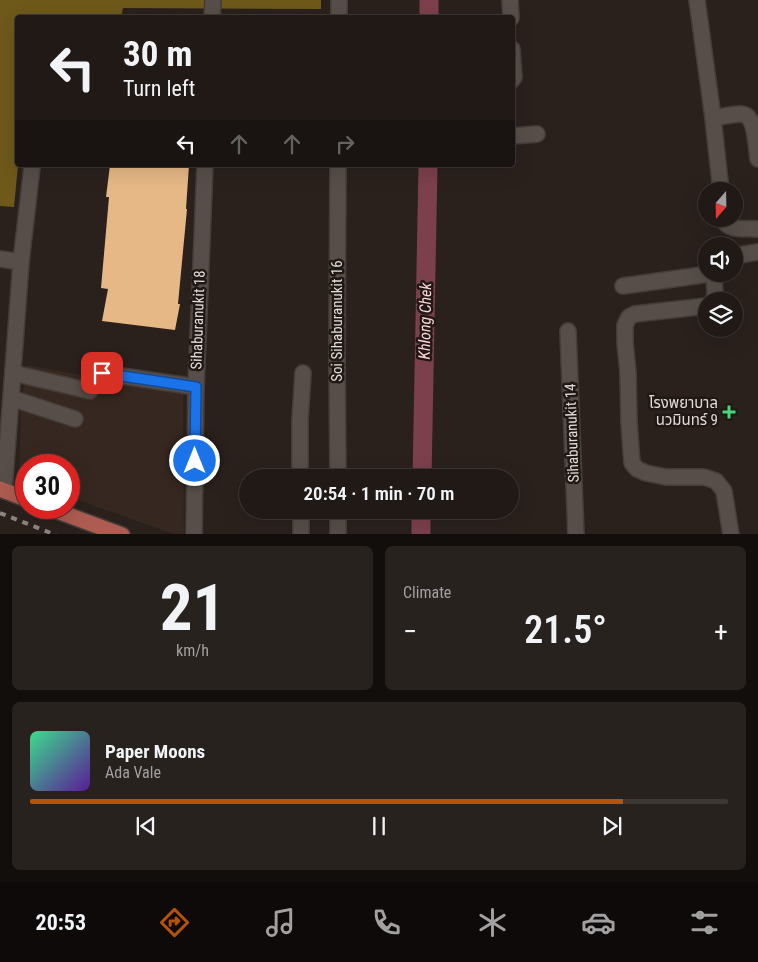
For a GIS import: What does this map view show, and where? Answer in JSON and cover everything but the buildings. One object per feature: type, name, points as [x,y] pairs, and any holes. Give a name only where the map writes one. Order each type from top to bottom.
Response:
[{"type":"main road","points":[[2,490],[15,495]]},
{"type":"main road","points":[[80,519],[122,534]]},
{"type":"street","points":[[212,15],[213,0]]},
{"type":"street","points":[[339,15],[340,0]]},
{"type":"street","points":[[510,0],[511,15]]},
{"type":"street","points":[[697,0],[720,182]]},
{"type":"street","points":[[713,118],[743,114],[749,117],[753,123],[758,159]]},
{"type":"street","points":[[515,136],[537,134]]},
{"type":"street","points":[[2,490],[21,262],[32,167]]},
{"type":"street","name":"Sihaburanukit 18","points":[[194,534],[196,387],[205,167]]},
{"type":"street","name":"Soi Sihaburanukit 16","points":[[338,167],[338,469]]},
{"type":"street","points":[[731,228],[758,229]]},
{"type":"street","points":[[743,254],[758,252]]},
{"type":"street","points":[[0,259],[21,262]]},
{"type":"street","points":[[623,286],[698,276]]},
{"type":"street","points":[[698,307],[635,314],[627,320],[625,325],[625,342],[632,463],[637,469],[646,473],[666,477],[704,477],[716,481],[724,491],[731,534]]},
{"type":"street","name":"Sihaburanukit 14","points":[[568,331],[576,534]]},
{"type":"street","points":[[13,372],[90,391]]},
{"type":"street","points":[[102,373],[196,387]]},
{"type":"street","points":[[300,469],[300,420],[303,373]]},
{"type":"street","points":[[11,398],[75,419]]},
{"type":"street","points":[[301,519],[301,534]]},
{"type":"street","points":[[338,519],[338,534]]},
{"type":"shaded area","points":[[0,0],[321,0],[321,9],[123,8],[121,15],[15,15],[15,167],[18,167],[14,207],[0,206]]},
{"type":"shaded area","points":[[27,365],[183,394],[184,534],[174,534],[80,501],[80,454],[20,454],[21,409]]},
{"type":"waterway","name":"Khlong Chek","points":[[429,0],[429,15]]},
{"type":"waterway","name":"Khlong Chek","points":[[422,469],[428,167]]},
{"type":"waterway","name":"Khlong Chek","points":[[421,519],[421,534]]},
{"type":"railway","points":[[0,513],[53,534]]},
{"type":"place","name":"โรงพยาบาล นวมินทร์ 9","points":[[729,412]]},
{"type":"route","points":[[102,373],[196,387],[195,461]]}]
